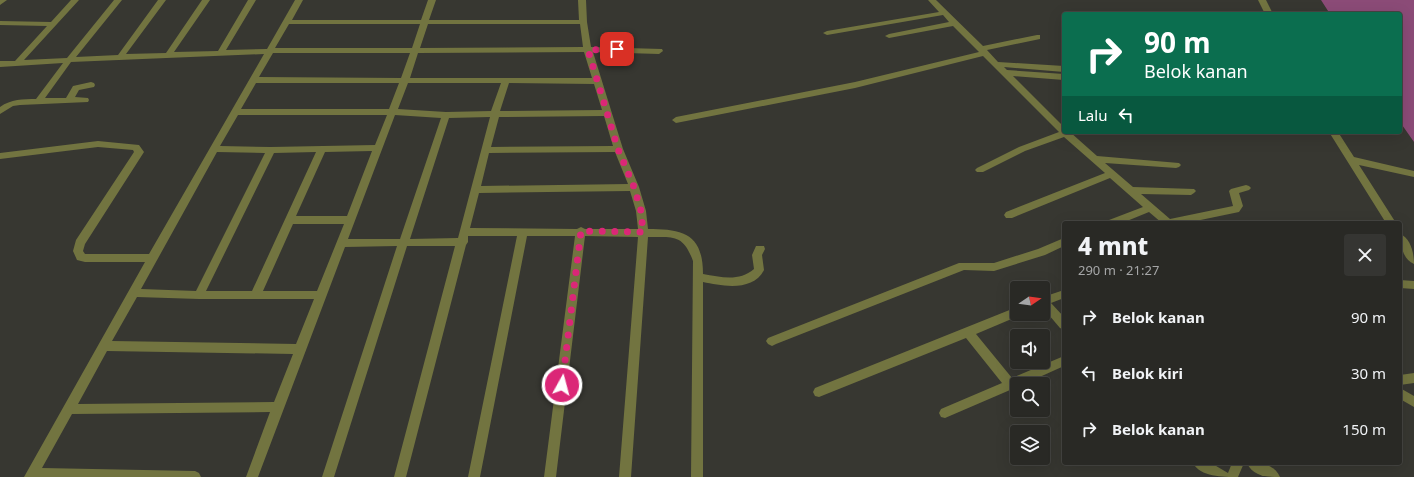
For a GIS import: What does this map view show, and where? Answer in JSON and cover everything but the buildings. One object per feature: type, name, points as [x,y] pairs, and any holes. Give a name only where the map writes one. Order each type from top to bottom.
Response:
[{"type":"street","points":[[0,3],[3,0]]},
{"type":"street","points":[[16,64],[75,0]]},
{"type":"street","points":[[39,101],[69,60],[118,0]]},
{"type":"street","points":[[120,56],[162,0]]},
{"type":"street","points":[[168,54],[206,0]]},
{"type":"street","points":[[221,52],[252,0]]},
{"type":"street","points":[[195,477],[31,476],[134,293],[152,258],[299,0]]},
{"type":"street","points":[[252,477],[377,148],[405,79],[432,0]]},
{"type":"street","points":[[582,0],[583,22],[588,50],[618,149],[634,187],[641,211],[643,232],[625,477]]},
{"type":"street","points":[[933,0],[944,13],[1062,130]]},
{"type":"street","points":[[1262,0],[1268,12]]},
{"type":"street","points":[[827,33],[944,13]]},
{"type":"street","points":[[287,22],[583,22]]},
{"type":"street","points":[[0,23],[53,24]]},
{"type":"street","points":[[889,36],[954,23]]},
{"type":"street","points":[[676,120],[855,86],[1037,37]]},
{"type":"street","points":[[0,64],[120,56],[269,51],[617,49],[659,52]]},
{"type":"street","points":[[996,64],[1062,69]]},
{"type":"street","points":[[1005,73],[1062,77]]},
{"type":"street","points":[[254,80],[405,79],[597,81]]},
{"type":"street","points":[[400,477],[495,114],[506,81]]},
{"type":"street","points":[[69,101],[76,88],[91,85]]},
{"type":"street","points":[[0,111],[6,106],[15,102],[85,100]]},
{"type":"street","points":[[236,112],[392,112],[446,115],[608,113]]},
{"type":"street","points":[[328,477],[403,243],[446,115]]},
{"type":"street","points":[[980,170],[1022,149],[1062,133]]},
{"type":"street","points":[[1066,134],[1166,221]]},
{"type":"street","points":[[1334,134],[1390,221]]},
{"type":"street","points":[[0,156],[98,144],[136,147],[139,152],[80,243],[78,251],[81,257],[85,258],[152,258]]},
{"type":"street","points":[[215,149],[271,150],[377,148]]},
{"type":"street","points":[[256,294],[322,149]]},
{"type":"street","points":[[486,150],[618,149]]},
{"type":"street","points":[[199,295],[271,150]]},
{"type":"street","points":[[1095,160],[1176,165]]},
{"type":"street","points":[[1351,160],[1414,174]]},
{"type":"street","points":[[1009,215],[1111,174]]},
{"type":"street","points":[[475,190],[634,187]]},
{"type":"street","points":[[1177,221],[1236,208],[1238,206],[1234,192],[1235,190],[1246,188]]},
{"type":"street","points":[[1129,190],[1191,191]]},
{"type":"street","points":[[1117,221],[1150,208]]},
{"type":"street","points":[[290,220],[350,220]]},
{"type":"street","points":[[341,244],[403,243],[524,232],[581,231],[667,233],[687,238],[692,244],[698,260],[697,477]]},
{"type":"street","points":[[550,477],[581,231]]},
{"type":"street","points":[[474,477],[524,232]]},
{"type":"street","points":[[1402,241],[1414,260]]},
{"type":"street","points":[[772,341],[963,266],[999,266],[1062,243]]},
{"type":"street","points":[[698,277],[723,282],[748,279],[759,270],[757,255],[760,249]]},
{"type":"street","points":[[1402,284],[1414,285]]},
{"type":"street","points":[[134,293],[199,295],[321,295]]},
{"type":"street","points":[[1050,299],[1062,295]]},
{"type":"street","points":[[1050,309],[1062,323]]},
{"type":"street","points":[[819,392],[1010,315]]},
{"type":"street","points":[[945,413],[1010,384],[968,332]]},
{"type":"street","points":[[103,346],[300,349]]},
{"type":"street","points":[[1026,377],[1062,362]]},
{"type":"street","points":[[1402,380],[1414,378]]},
{"type":"street","points":[[1402,394],[1414,402]]},
{"type":"street","points":[[68,409],[279,407]]},
{"type":"street","points":[[1202,465],[1223,477]]},
{"type":"street","points":[[1232,477],[1237,465]]},
{"type":"street","points":[[1256,465],[1274,477]]},
{"type":"shaded area","points":[[1321,0],[1414,0],[1414,142],[1402,125],[1402,12],[1329,12]]},
{"type":"route","points":[[562,385],[581,231],[643,232],[641,211],[634,187],[618,149],[588,50],[617,49]]}]
